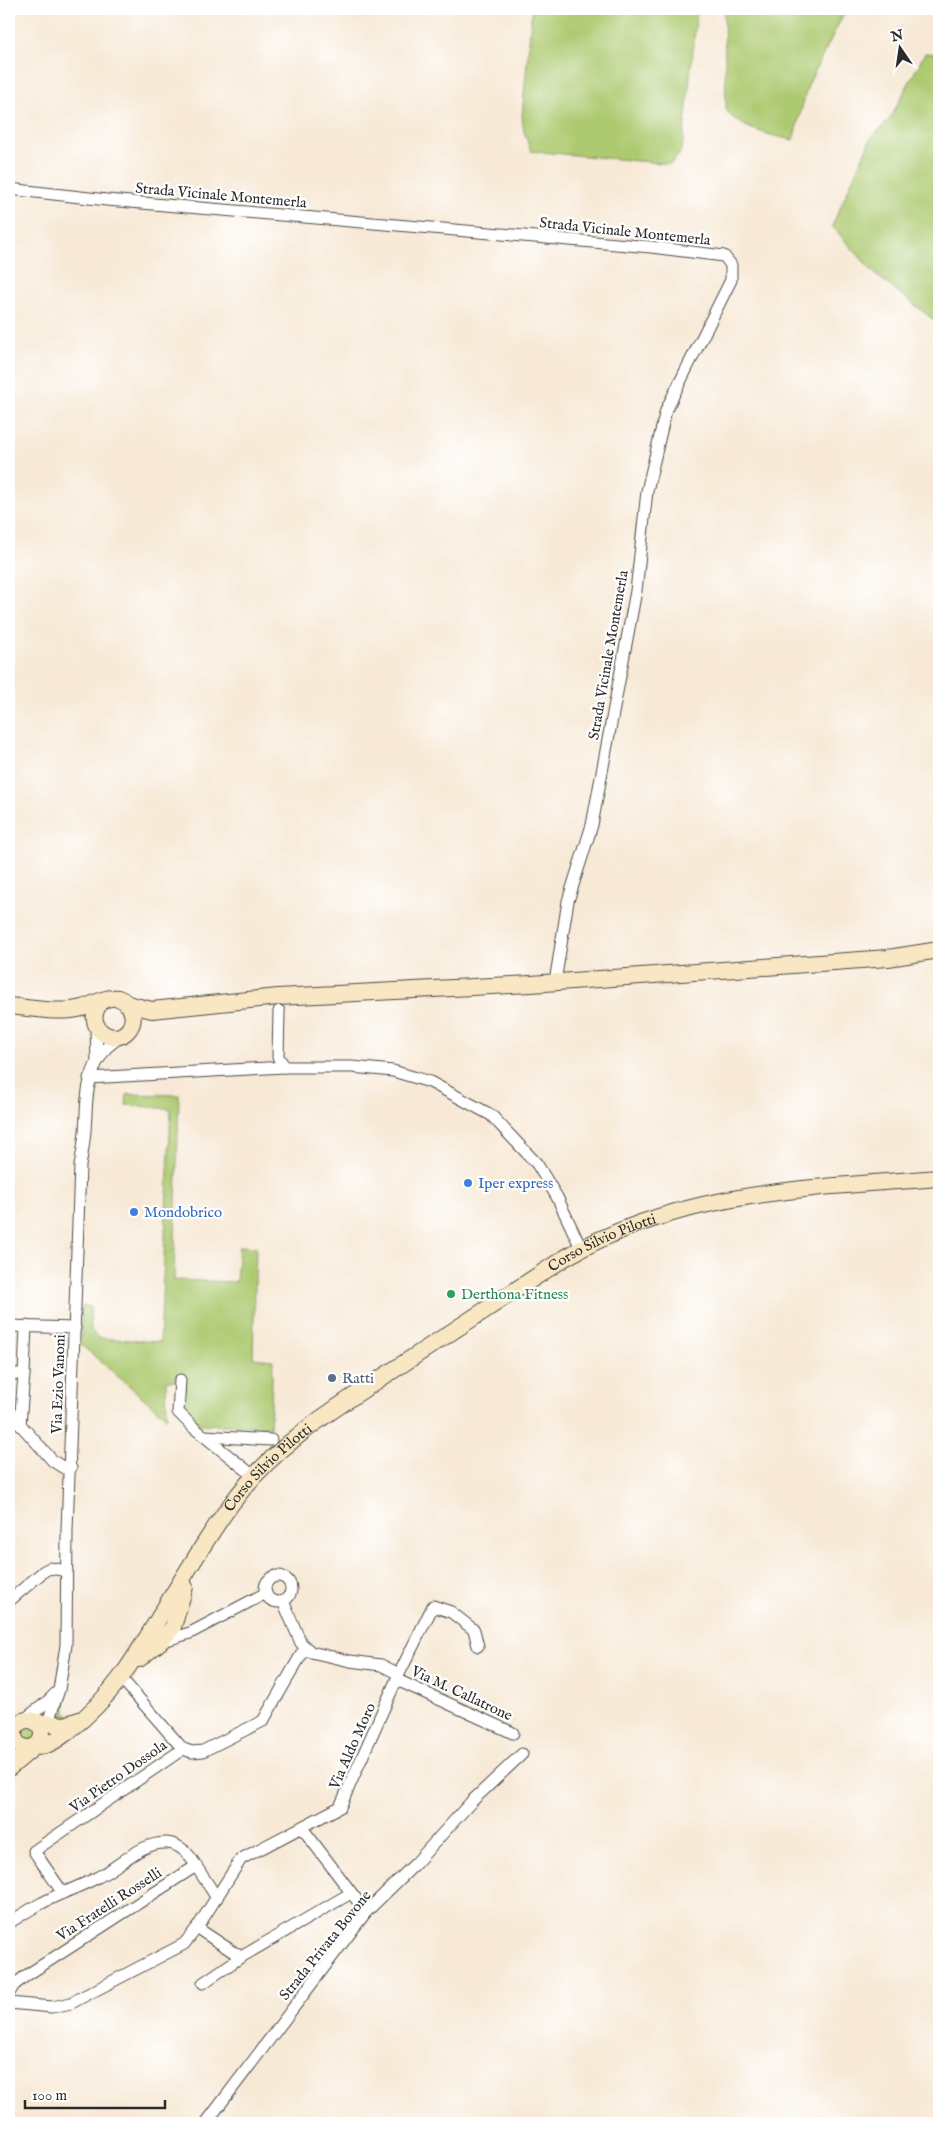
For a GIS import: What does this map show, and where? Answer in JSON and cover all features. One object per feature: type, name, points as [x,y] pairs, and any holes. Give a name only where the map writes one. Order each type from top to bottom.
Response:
[{"type":"street","name":"Strada Vicinale Montemerla","points":[[9,189],[107,200],[650,247],[724,256],[731,265],[731,280],[666,410],[646,491],[636,590],[594,815],[568,901],[555,982]]},
{"type":"street","points":[[9,1006],[72,1010],[113,998],[152,1010],[278,997],[555,982],[888,958],[939,950]]},
{"type":"street","points":[[97,1062],[94,1014],[100,1002]]},
{"type":"street","points":[[126,1031],[133,1019],[131,1008],[128,1004]]},
{"type":"street","points":[[59,1010],[84,1019],[100,1032],[112,1036],[126,1031],[156,1015],[178,1008]]},
{"type":"street","points":[[279,1011],[278,1057],[284,1067]]},
{"type":"street","name":"Via Ezio Vanoni","points":[[54,1724],[50,1716],[58,1690],[66,1645],[80,1166],[85,1132],[86,1095],[89,1078],[97,1062],[106,1048],[126,1031]]},
{"type":"street","points":[[89,1078],[284,1067],[352,1067],[393,1071],[430,1082],[491,1115],[537,1164],[557,1197],[581,1248]]},
{"type":"street","name":"Corso Silvio Pilotti","points":[[9,1768],[34,1747],[43,1747],[59,1739],[86,1718],[121,1678],[164,1626],[193,1564],[233,1502],[271,1458],[329,1413],[581,1248],[613,1232],[647,1219],[711,1203],[780,1191],[939,1178]]},
{"type":"street","points":[[9,1326],[75,1328]]},
{"type":"street","points":[[20,1425],[26,1326]]},
{"type":"street","points":[[9,1374],[24,1374]]},
{"type":"street","points":[[180,1380],[178,1412],[194,1428],[255,1477]]},
{"type":"street","points":[[9,1412],[53,1461],[64,1468],[71,1468]]},
{"type":"street","points":[[204,1436],[271,1440]]},
{"type":"street","points":[[9,1601],[44,1571],[50,1568],[67,1571]]},
{"type":"street","points":[[275,1576],[284,1577],[291,1587],[290,1595],[283,1600],[275,1601],[266,1593],[268,1581],[275,1576]]},
{"type":"street","points":[[164,1626],[180,1637],[266,1593]]},
{"type":"street","points":[[183,1749],[192,1752],[203,1752],[263,1721],[305,1648],[283,1600]]},
{"type":"street","name":"Via Aldo Moro","points":[[9,2003],[52,2007],[71,2003],[184,1944],[197,1928],[241,1859],[340,1808],[398,1677],[433,1606],[451,1612],[474,1630],[478,1646]]},
{"type":"street","points":[[164,1626],[198,1628]]},
{"type":"street","name":"Via M. Callatrone","points":[[305,1648],[320,1655],[381,1665],[398,1677],[513,1733]]},
{"type":"street","name":"Via Pietro Dossola","points":[[64,1894],[34,1851],[183,1749],[121,1678]]},
{"type":"street","points":[[22,1723],[42,1729],[42,1737],[34,1747],[22,1747],[15,1742],[14,1729],[46,1703],[58,1690]]},
{"type":"street","points":[[22,1723],[65,1725],[86,1718]]},
{"type":"street","name":"Strada Privata Bovone","points":[[206,2123],[366,1912],[416,1863],[472,1801],[522,1754]]},
{"type":"street","points":[[303,1828],[366,1912]]},
{"type":"street","points":[[9,1923],[42,1902],[100,1877],[139,1850],[168,1843],[180,1847],[191,1857],[217,1898]]},
{"type":"street","name":"Via Fratelli Rosselli","points":[[9,1993],[14,1985],[27,1975],[196,1866]]},
{"type":"street","points":[[203,1983],[241,1957],[352,1893]]},
{"type":"street","points":[[197,1928],[241,1957]]},
{"type":"green space","points":[[532,9],[697,9],[683,144],[679,155],[671,164],[531,151],[524,132],[522,116]]},
{"type":"green space","points":[[724,9],[846,9],[808,85],[793,140],[746,126],[731,116],[726,109]]},
{"type":"green space","points":[[925,53],[939,54],[939,324],[876,275],[832,226],[871,138],[889,120]]},
{"type":"green space","points":[[127,1094],[179,1095],[174,1280],[236,1282],[239,1246],[256,1247],[253,1358],[273,1360],[270,1427],[200,1424],[186,1412],[185,1374],[175,1376],[175,1381],[166,1381],[167,1418],[80,1344],[82,1306],[90,1306],[91,1330],[99,1338],[160,1342],[171,1109],[126,1105]]},
{"type":"green space","points":[[63,1693],[65,1693],[65,1714],[72,1716],[59,1721],[54,1714]]},
{"type":"green space","points":[[28,1723],[35,1726],[38,1733],[35,1740],[28,1743],[21,1740],[18,1733],[21,1726]]},
{"type":"green space","points":[[10,1728],[12,1742],[23,1751],[9,1760]]},
{"type":"place","name":"Iper express","points":[[468,1183]]},
{"type":"place","name":"Mondobrico","points":[[134,1212]]},
{"type":"place","name":"Derthona Fitness","points":[[451,1294]]},
{"type":"place","name":"Ratti","points":[[332,1378]]}]
